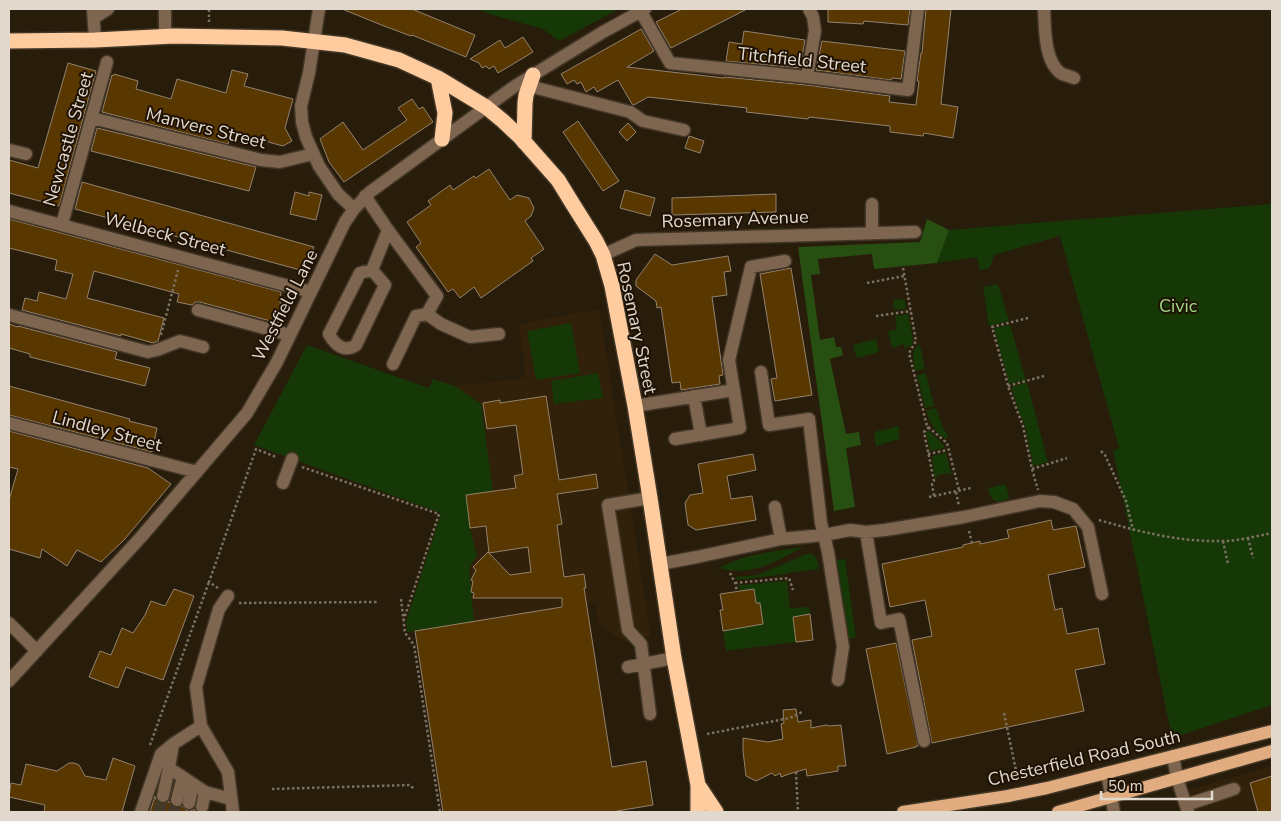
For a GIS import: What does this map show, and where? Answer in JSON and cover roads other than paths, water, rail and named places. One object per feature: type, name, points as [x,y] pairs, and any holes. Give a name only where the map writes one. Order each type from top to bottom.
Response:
[{"type":"highway","name":"Rosemary Street","points":[[9,41],[95,40],[165,36],[282,38],[345,44],[399,60],[438,78],[486,107],[524,142],[558,180],[596,241],[603,255],[612,286],[635,406],[674,658],[698,785],[698,812]]},
{"type":"highway","points":[[438,78],[445,113],[442,139]]},
{"type":"highway","points":[[524,142],[525,103],[531,80]]},
{"type":"highway","name":"Rosemary Street","points":[[698,785],[716,812]]},
{"type":"main road","name":"Chesterfield Road South","points":[[902,812],[1008,796],[1047,788],[1272,731]]},
{"type":"main road","points":[[1058,812],[1272,751]]},
{"type":"street","points":[[95,40],[93,14],[108,9]]},
{"type":"street","points":[[165,9],[165,36]]},
{"type":"street","points":[[318,9],[315,41],[301,106],[302,122],[306,137],[319,166],[338,194],[354,209]]},
{"type":"street","points":[[808,77],[814,30],[813,17],[809,9]]},
{"type":"street","name":"Titchfield Street","points":[[643,10],[670,63],[808,77],[908,90],[918,9]]},
{"type":"street","points":[[1044,9],[1048,50],[1054,65],[1061,73],[1074,78]]},
{"type":"street","name":"Westfield Lane","points":[[9,681],[142,536],[248,413],[290,335],[345,222],[365,196],[486,107],[531,80],[603,32],[643,10]]},
{"type":"street","name":"Newcastle Street","points":[[62,224],[107,62]]},
{"type":"street","points":[[531,80],[630,112],[643,121],[684,130]]},
{"type":"street","name":"Manvers Street","points":[[92,118],[261,160],[280,162],[313,154]]},
{"type":"street","points":[[9,150],[26,154]]},
{"type":"street","points":[[365,196],[436,296],[427,314]]},
{"type":"street","points":[[872,204],[872,233]]},
{"type":"street","name":"Welbeck Street","points":[[9,210],[311,292]]},
{"type":"street","points":[[372,270],[388,230]]},
{"type":"street","name":"Rosemary Avenue","points":[[603,255],[636,240],[915,232]]},
{"type":"street","points":[[675,439],[740,428],[729,360],[750,266],[785,261]]},
{"type":"street","points":[[372,270],[386,285],[356,345],[352,348],[341,348],[336,345],[329,334],[360,273],[372,270]]},
{"type":"street","points":[[198,310],[290,335]]},
{"type":"street","points":[[394,364],[416,316],[427,314],[441,324],[470,336],[499,334]]},
{"type":"street","points":[[9,315],[152,351],[180,341],[203,347]]},
{"type":"street","points":[[762,372],[769,425],[809,420],[824,535],[843,647],[838,680]]},
{"type":"street","points":[[635,406],[734,390]]},
{"type":"street","points":[[694,396],[701,435]]},
{"type":"street","name":"Lindley Street","points":[[9,423],[197,472]]},
{"type":"street","points":[[283,482],[296,463]]},
{"type":"street","points":[[650,498],[608,505],[628,630],[641,644],[650,714]]},
{"type":"street","points":[[660,564],[781,539],[824,535],[850,530],[866,532],[924,525],[1040,502],[1054,502],[1073,509],[1088,527],[1102,594]]},
{"type":"street","points":[[775,507],[781,539]]},
{"type":"street","points":[[866,532],[881,623],[899,619],[924,741]]},
{"type":"street","points":[[228,596],[219,609],[196,687],[201,726],[228,772],[232,812]]},
{"type":"street","points":[[9,623],[38,650]]},
{"type":"street","points":[[628,667],[674,658]]},
{"type":"street","points":[[141,812],[161,754],[201,726]]},
{"type":"street","points":[[163,796],[170,768],[173,744]]},
{"type":"street","points":[[1173,756],[1177,778],[1187,809],[1234,789]]},
{"type":"street","points":[[170,768],[205,792],[230,799]]},
{"type":"street","points":[[1107,773],[1114,812]]},
{"type":"street","points":[[183,802],[188,781]]},
{"type":"street","points":[[202,807],[205,792]]},
{"type":"street","points":[[224,812],[230,799]]},
{"type":"tunnel","points":[[159,812],[163,796]]},
{"type":"tunnel","points":[[174,812],[177,800]]},
{"type":"park label","name":"Civic","points":[[1178,306]]}]
